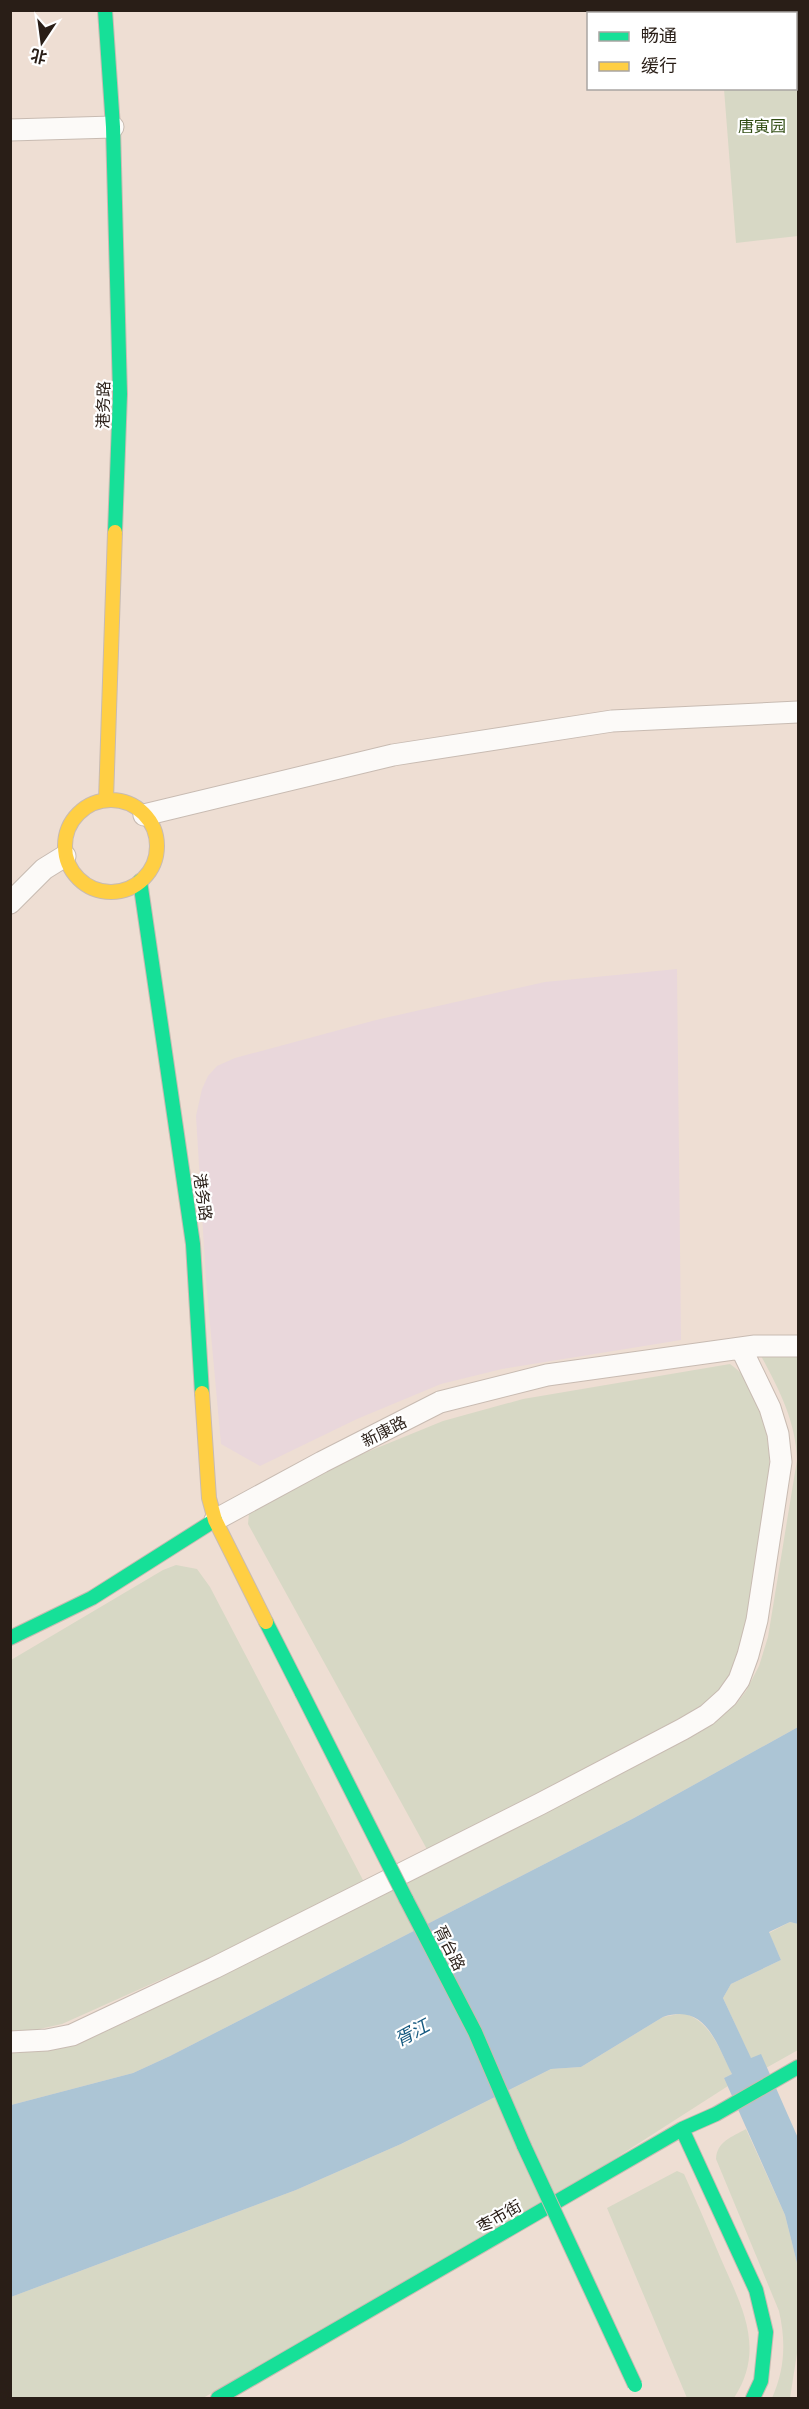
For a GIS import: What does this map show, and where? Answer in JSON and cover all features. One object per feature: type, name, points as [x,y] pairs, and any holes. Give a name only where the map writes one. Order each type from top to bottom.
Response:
[{"type":"street","name":"港务路","points":[[105,10],[113,127],[120,394],[106,800]]},
{"type":"street","points":[[10,130],[113,127]]},
{"type":"street","points":[[144,815],[393,755],[612,721],[798,712]]},
{"type":"street","points":[[106,800],[120,801],[133,806],[144,815],[153,827],[156,849],[150,870],[140,882],[126,889],[111,892],[96,890],[82,882],[71,871],[65,856],[65,841],[69,826],[78,813],[91,804],[106,800]]},
{"type":"street","points":[[10,903],[44,869],[65,856]]},
{"type":"street","name":"港务路","points":[[140,882],[193,1244],[209,1498],[215,1520]]},
{"type":"street","name":"新康路","points":[[10,1638],[92,1598],[215,1520],[440,1402],[547,1375],[741,1348],[798,1346]]},
{"type":"street","points":[[10,2042],[47,2040],[72,2034],[214,1968],[540,1804],[708,1715],[739,1680],[748,1655],[757,1620],[781,1462],[778,1434],[770,1408],[741,1348]]},
{"type":"street","name":"胥台路","points":[[215,1520],[475,2032],[524,2146],[642,2398]]},
{"type":"street","name":"枣市街","points":[[218,2398],[682,2129],[716,2114],[798,2067]]},
{"type":"street","points":[[682,2129],[756,2290],[766,2332],[761,2381],[753,2398]]},
{"type":"shaded area","points":[[677,969],[681,1340],[502,1369],[441,1384],[357,1419],[260,1466],[221,1444],[206,1280],[196,1116],[202,1089],[208,1076],[217,1066],[235,1058],[376,1020],[545,982]]},
{"type":"green space","name":"唐寅园","points":[[798,11],[798,236],[736,243],[724,90],[797,90],[797,12],[717,12]]},
{"type":"green space","points":[[761,1356],[798,1356],[798,1727],[634,1818],[170,2056],[133,2073],[11,2105],[11,2052],[58,2047],[131,2020],[702,1731],[737,1703],[759,1666],[768,1637],[797,1460],[790,1419]]},
{"type":"green space","points":[[730,1364],[750,1386],[757,1400],[766,1432],[770,1479],[742,1652],[730,1677],[719,1691],[697,1709],[429,1853],[248,1524],[249,1513],[274,1490],[443,1421],[523,1399]]},
{"type":"green space","points":[[176,1565],[197,1569],[210,1587],[364,1882],[227,1950],[62,2024],[35,2030],[11,2031],[11,1660],[163,1570]]},
{"type":"green space","points":[[790,1922],[798,1924],[798,2050],[766,2068],[751,2059],[723,1998],[731,1984],[781,1960],[769,1933]]},
{"type":"green space","points":[[684,2013],[701,2023],[714,2038],[732,2074],[724,2078],[728,2086],[530,2213],[203,2398],[11,2398],[11,2297],[296,2190],[401,2144],[551,2069],[581,2067],[663,2017]]},
{"type":"green space","points":[[746,2129],[785,2215],[798,2267],[798,2347],[790,2398],[772,2398],[780,2377],[783,2355],[783,2334],[779,2311],[716,2159],[722,2144]]},
{"type":"green space","points":[[677,2171],[684,2174],[743,2311],[749,2345],[748,2362],[743,2380],[734,2398],[687,2398],[607,2208]]},
{"type":"water","name":"胥江","points":[[798,1727],[798,1924],[790,1922],[769,1932],[781,1960],[731,1984],[723,1998],[751,2058],[761,2054],[798,2138],[798,2267],[785,2215],[724,2078],[732,2074],[708,2029],[700,2021],[690,2016],[678,2014],[663,2017],[581,2067],[551,2069],[401,2144],[296,2190],[11,2297],[11,2105],[133,2073],[170,2056],[634,1818]]},
{"type":"traffic: fast","points":[[105,10],[113,127],[120,394],[115,532]]},
{"type":"traffic: fast","points":[[140,881],[193,1244],[202,1393]]},
{"type":"traffic: fast","points":[[10,1638],[92,1598],[215,1520]]},
{"type":"traffic: fast","points":[[266,1622],[302,1693]]},
{"type":"traffic: fast","points":[[302,1693],[406,1899]]},
{"type":"traffic: fast","points":[[406,1899],[475,2032],[524,2146]]},
{"type":"traffic: fast","points":[[218,2398],[682,2129],[716,2114],[798,2067]]},
{"type":"traffic: fast","points":[[682,2129],[756,2290],[766,2332],[761,2381],[753,2398]]},
{"type":"traffic: fast","points":[[524,2146],[635,2385]]},
{"type":"traffic: slow","points":[[106,800],[115,532]]},
{"type":"traffic: slow","points":[[111,800],[128,804],[143,814],[153,829],[157,846],[153,863],[143,878],[128,888],[111,892],[94,888],[79,878],[69,863],[65,846],[69,829],[79,814],[94,804],[111,800]]},
{"type":"traffic: slow","points":[[202,1393],[209,1498],[215,1520],[266,1622]]}]
